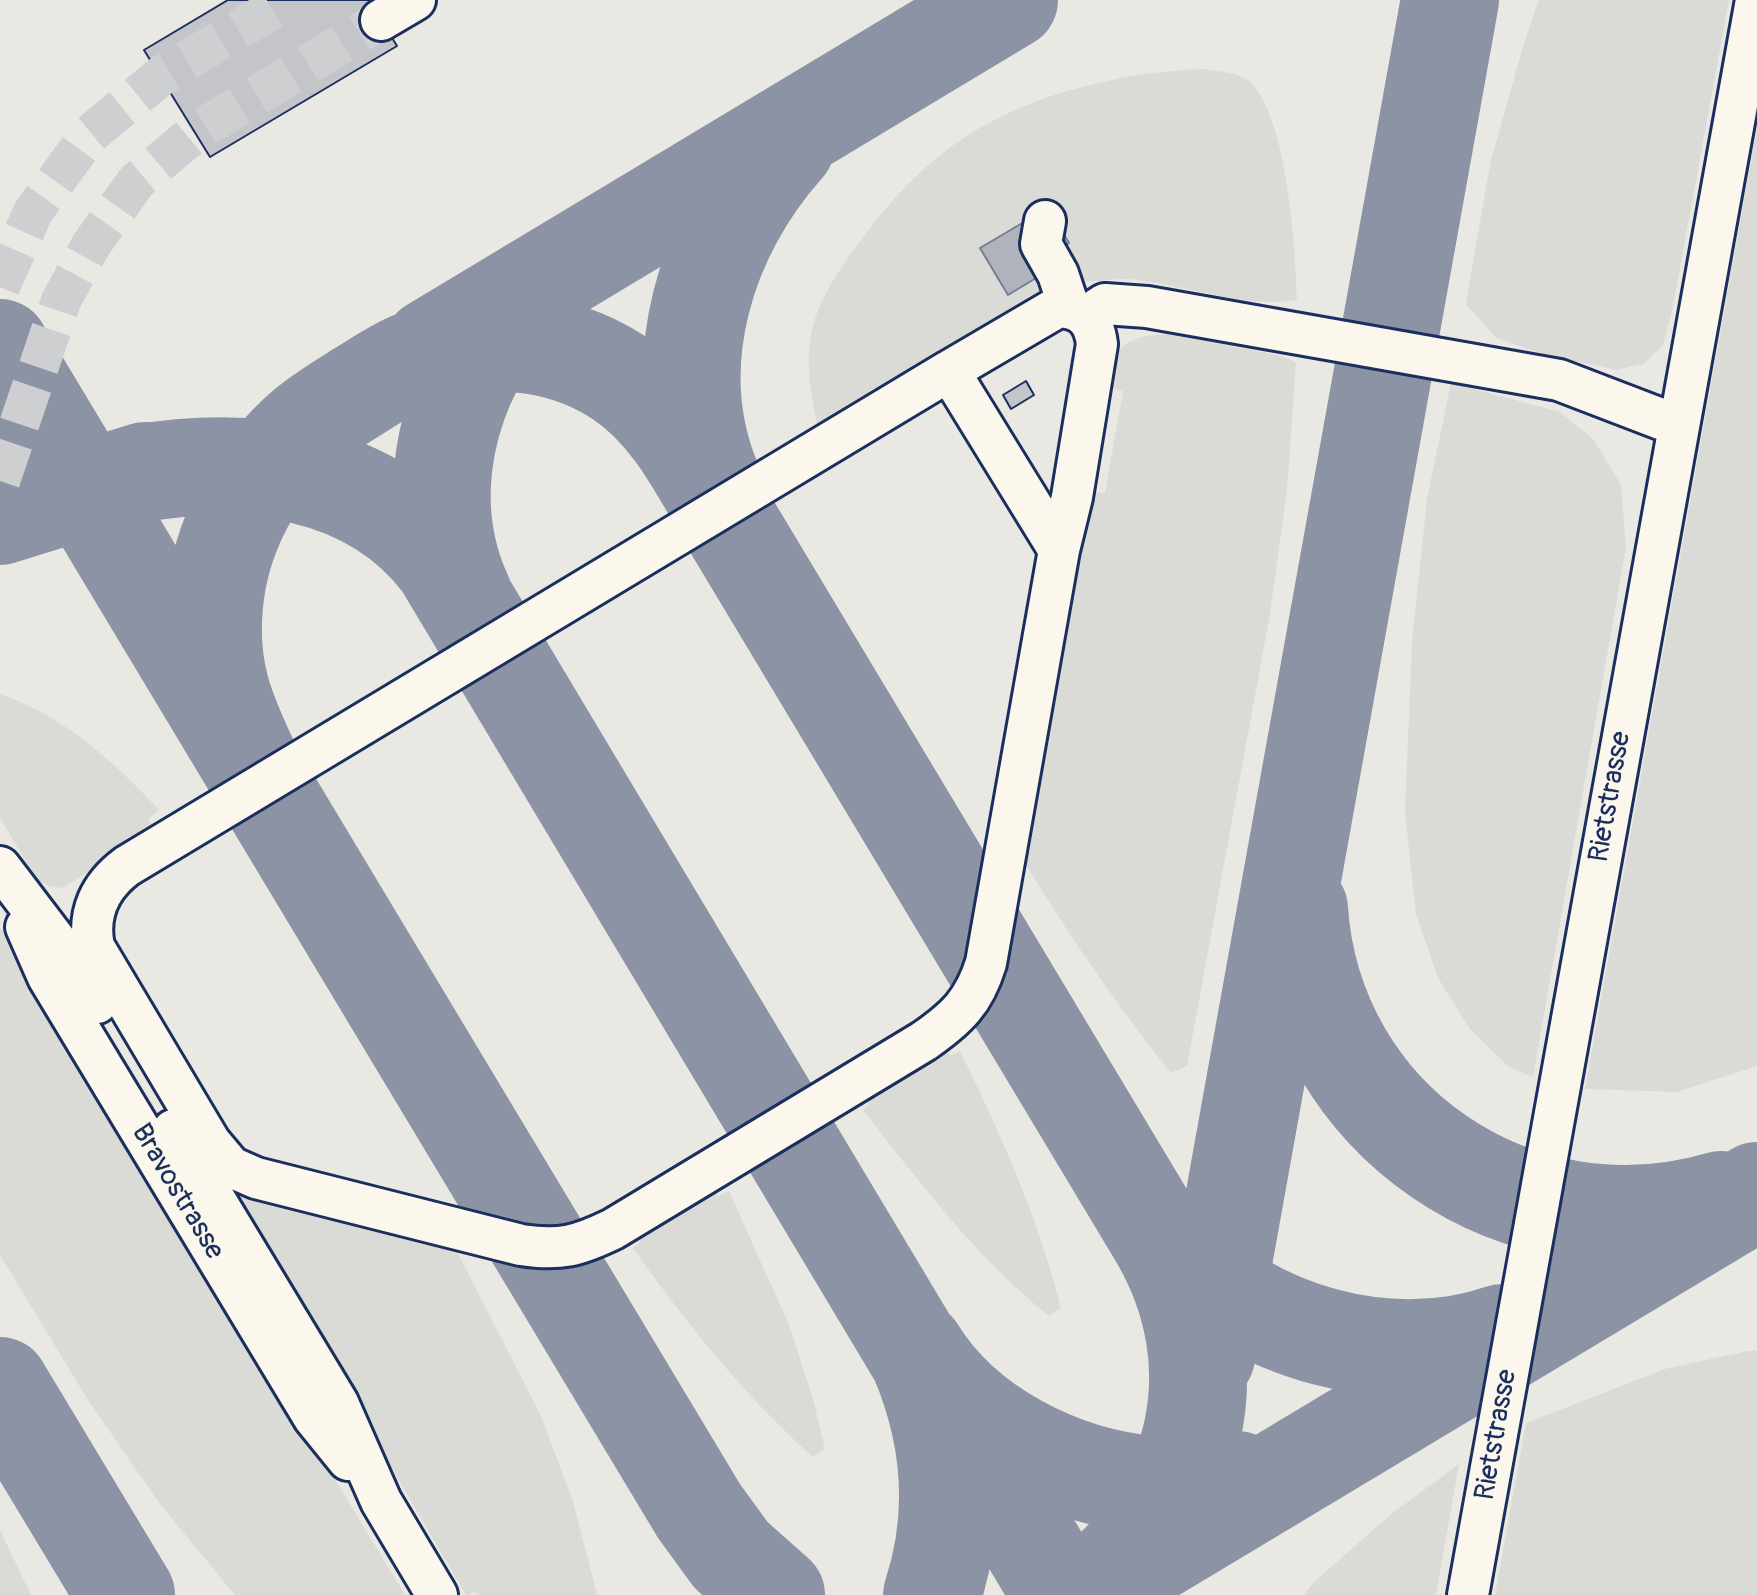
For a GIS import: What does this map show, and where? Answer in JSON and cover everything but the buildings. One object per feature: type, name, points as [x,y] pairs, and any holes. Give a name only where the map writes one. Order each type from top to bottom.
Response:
[{"type":"lane","points":[[381,20],[415,0]]},
{"type":"lane","name":"Rietstrasse","points":[[1468,1595],[1756,0]]},
{"type":"lane","points":[[1045,221],[1041,244],[1078,312],[1093,324],[1097,344],[986,963],[975,994],[964,1009],[933,1035],[613,1229],[581,1244],[562,1248],[521,1245],[256,1178],[231,1167],[210,1142],[94,947],[94,907],[115,875],[1049,311],[1058,307],[1078,312],[1105,304],[1147,307],[1559,380],[1679,426]]},
{"type":"lane","points":[[949,371],[1059,550]]},
{"type":"lane","name":"Bravostrasse","points":[[0,867],[73,963],[338,1403],[381,1501],[437,1595]]},
{"type":"shaded area","points":[[0,0],[1757,0],[1757,1595],[0,1595]]},
{"type":"shaded area","points":[[1539,0],[1729,0],[1672,312],[1663,345],[1643,364],[1616,370],[1549,356],[1496,338],[1466,304],[1490,164]]},
{"type":"shaded area","points":[[1203,69],[1246,79],[1263,100],[1273,125],[1287,186],[1297,300],[1235,299],[1129,279],[1093,281],[1073,277],[1048,207],[1024,221],[1048,293],[819,433],[809,369],[810,343],[816,317],[846,261],[916,176],[955,144],[982,127],[1041,100],[1106,81]]},
{"type":"shaded area","points":[[1757,128],[1757,1066],[1677,1092],[1585,1089]]},
{"type":"shaded area","points":[[1050,211],[1069,243],[1062,248],[1069,258],[1008,295],[980,248],[1041,212]]},
{"type":"shaded area","points":[[1167,334],[1278,355],[1296,362],[1287,490],[1270,614],[1187,1066],[1171,1073],[1092,966],[1020,855],[1083,492],[1105,493],[1123,391],[1105,386],[1113,360],[1124,345],[1141,338]]},
{"type":"shaded area","points":[[1451,383],[1560,412],[1594,440],[1621,485],[1626,547],[1533,1077],[1509,1067],[1470,1029],[1438,978],[1416,914],[1405,813],[1412,641],[1427,499]]},
{"type":"shaded area","points":[[0,694],[66,727],[124,774],[159,810],[148,819],[155,829],[63,888],[37,880],[0,818]]},
{"type":"shaded area","points":[[0,927],[405,1595],[235,1595],[160,1504],[88,1400],[0,1255]]},
{"type":"shaded area","points":[[943,1045],[950,1055],[960,1051],[1017,1177],[1061,1308],[1049,1316],[974,1245],[863,1110],[869,1105],[865,1093]]},
{"type":"shaded area","points":[[711,1185],[718,1196],[729,1191],[789,1325],[813,1399],[825,1449],[813,1457],[763,1409],[717,1357],[633,1248],[640,1242],[635,1232]]},
{"type":"shaded area","points":[[238,1189],[452,1242],[540,1414],[573,1501],[597,1595],[478,1595],[475,1592],[466,1595],[233,1197]]},
{"type":"shaded area","points":[[1757,1351],[1757,1595],[1495,1595],[1526,1423],[1665,1369]]},
{"type":"shaded area","points":[[1459,1464],[1436,1595],[1304,1595],[1312,1584],[1389,1516]]},
{"type":"shaded area","points":[[0,1530],[31,1595],[0,1595]]},
{"type":"taxiway","points":[[432,347],[1009,0]]},
{"type":"taxiway","points":[[1206,1356],[1450,0]]},
{"type":"taxiway","points":[[712,481],[698,437],[692,392],[693,347],[701,303],[715,260],[734,219],[758,180],[786,145]]},
{"type":"taxiway","points":[[464,597],[450,559],[443,520],[442,481],[447,442],[458,403],[474,367],[495,333],[520,302]]},
{"type":"taxiway","points":[[252,767],[234,727],[216,670],[213,629],[218,580],[232,530],[243,506],[271,463],[307,426],[409,362],[435,352],[488,343],[515,343],[569,354],[618,377],[657,410],[688,451],[1159,1238],[1182,1286],[1195,1335],[1198,1384],[1192,1432],[1178,1477],[1154,1520],[1123,1560],[1083,1595]]},
{"type":"taxiway","points":[[0,348],[699,1511],[731,1555],[776,1595]]},
{"type":"taxiway","points":[[136,474],[221,466],[304,476],[343,488],[380,506],[413,532],[443,564],[919,1359],[938,1417],[947,1476],[945,1535],[932,1595]]},
{"type":"taxiway","points":[[0,516],[145,471]]},
{"type":"taxiway","points":[[1299,909],[1313,985],[1342,1052],[1385,1110],[1439,1156],[1502,1190],[1571,1210],[1645,1213],[1721,1200]]},
{"type":"taxiway","points":[[1129,1568],[1757,1191]]},
{"type":"taxiway","points":[[1173,1246],[1205,1276],[1241,1302],[1282,1322],[1325,1337],[1369,1346],[1415,1348],[1459,1344],[1502,1333]]},
{"type":"taxiway","points":[[916,1350],[936,1378],[960,1403],[1018,1444],[1050,1459],[1083,1472],[1152,1485],[1194,1485],[1237,1480]]},
{"type":"taxiway","points":[[0,1386],[126,1595]]},
{"type":"taxiway","points":[[946,1401],[1062,1595]]},
{"type":"tunnel","points":[[0,287],[33,212],[89,135],[161,76],[288,0]]},
{"type":"tunnel","points":[[0,481],[61,301],[91,245],[136,182],[196,132],[381,20]]}]
